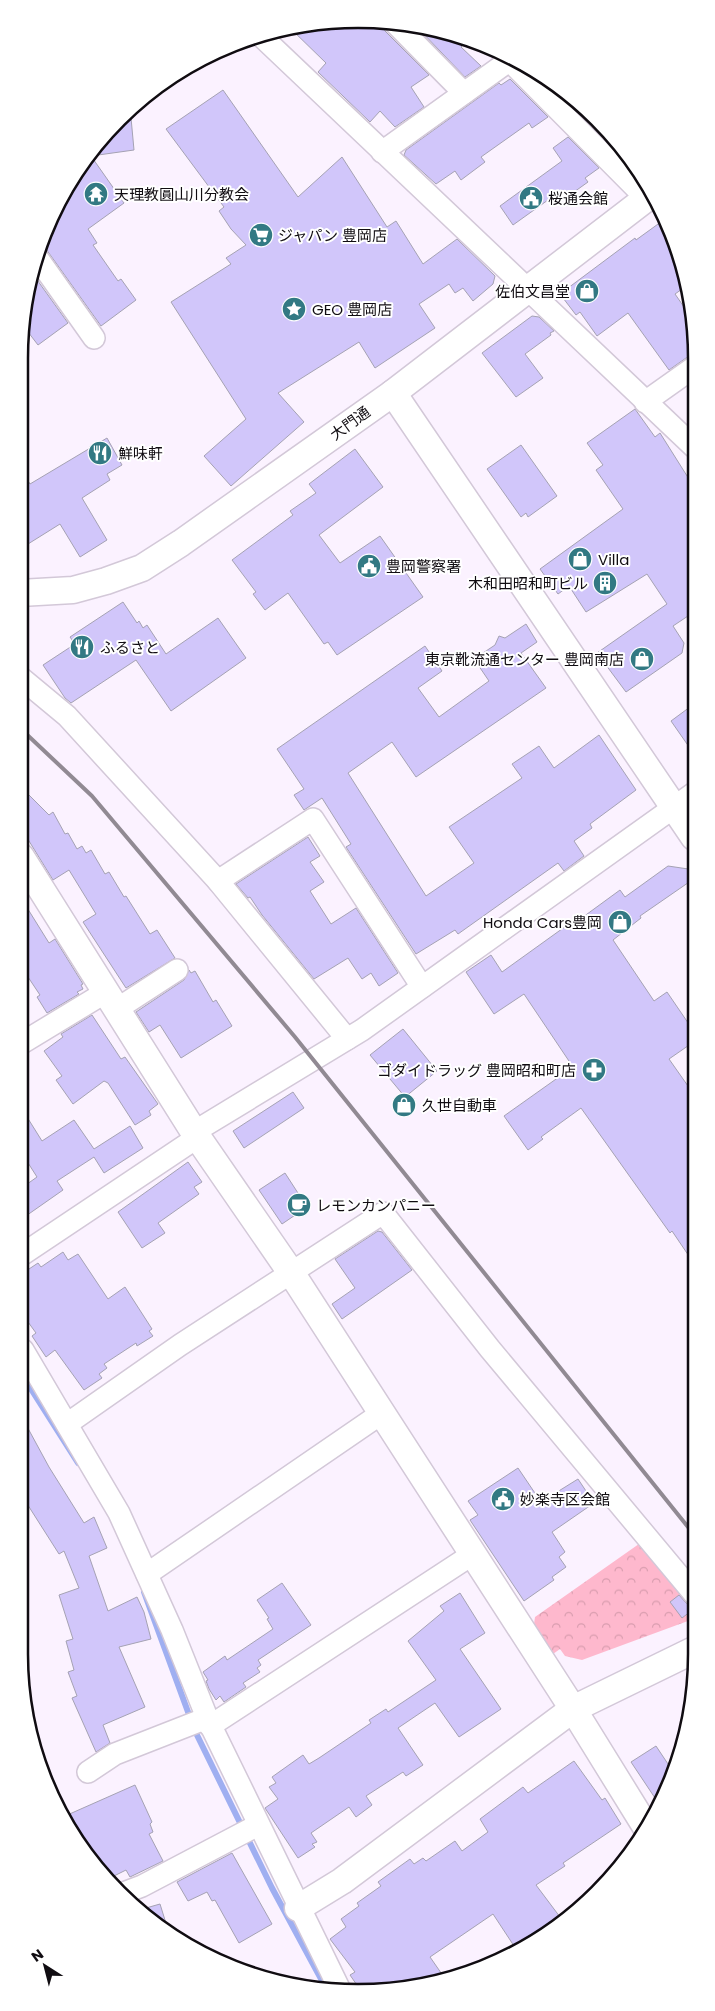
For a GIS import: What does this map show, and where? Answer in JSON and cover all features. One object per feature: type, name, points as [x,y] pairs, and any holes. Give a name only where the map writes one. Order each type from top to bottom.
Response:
[{"type":"street","points":[[402,30],[464,93]]},
{"type":"street","points":[[266,41],[688,441]]},
{"type":"street","points":[[382,152],[464,93],[503,62]]},
{"type":"street","points":[[522,72],[640,189]]},
{"type":"street","name":"大門通","points":[[28,593],[73,590],[142,568],[221,516],[393,393],[526,289],[646,199]]},
{"type":"street","points":[[41,264],[94,338]]},
{"type":"street","points":[[645,402],[688,372]]},
{"type":"street","points":[[393,393],[684,800],[688,815]]},
{"type":"street","points":[[28,683],[67,716],[218,881],[346,1039]]},
{"type":"street","points":[[28,1251],[196,1135],[346,1039],[422,987],[684,800]]},
{"type":"street","points":[[218,881],[313,818],[422,987]]},
{"type":"street","points":[[28,868],[196,1135],[292,1274],[573,1709],[642,1820]]},
{"type":"street","points":[[28,1040],[177,970]]},
{"type":"street","points":[[67,1424],[180,1346],[383,1213],[490,1349],[688,1586]]},
{"type":"street","points":[[28,1357],[119,1513],[147,1574],[209,1722],[298,1908],[336,1983]]},
{"type":"street","points":[[147,1574],[382,1413]]},
{"type":"street","points":[[88,1772],[115,1754],[209,1722],[473,1554]]},
{"type":"street","points":[[298,1908],[342,1881],[573,1709],[688,1653]]},
{"type":"street","points":[[128,1891],[142,1886],[258,1825]]},
{"type":"green space","points":[[646,1539],[688,1593],[688,1621],[582,1660],[565,1656],[560,1649],[553,1654],[534,1624],[535,1617]]},
{"type":"building","points":[[336,28],[384,28],[429,75],[411,87],[424,107],[395,127],[380,111],[370,122],[318,72],[326,63],[296,33]]},
{"type":"building","points":[[424,35],[463,45],[461,47],[481,66],[465,77]]},
{"type":"building","points":[[510,79],[548,117],[532,128],[529,123],[481,157],[485,162],[461,180],[455,171],[436,184],[404,155],[406,150],[499,83],[501,85]]},
{"type":"building","points":[[223,90],[298,197],[342,157],[387,227],[396,221],[423,264],[457,239],[495,276],[493,284],[473,301],[463,288],[455,293],[449,284],[419,304],[435,328],[375,368],[359,342],[278,393],[304,422],[231,486],[204,456],[246,419],[171,302],[231,264],[226,258],[246,245],[231,229],[219,211],[224,207],[166,129]]},
{"type":"building","points":[[131,117],[134,150],[97,155]]},
{"type":"building","points":[[568,137],[599,168],[585,178],[588,182],[567,197],[562,190],[513,225],[500,206],[562,161],[553,148]]},
{"type":"building","points":[[94,160],[124,203],[88,229],[97,243],[93,245],[118,281],[121,279],[136,300],[101,326],[46,249],[72,192]]},
{"type":"building","points":[[659,224],[676,272],[680,290],[675,294],[684,306],[688,357],[669,370],[628,313],[597,336],[580,312],[576,315],[560,294],[635,238],[636,240]]},
{"type":"building","points":[[37,280],[68,323],[38,345],[28,332],[29,325],[31,324],[30,314]]},
{"type":"building","points":[[532,316],[539,317],[554,331],[525,354],[543,378],[516,397],[482,353]]},
{"type":"building","points":[[635,409],[655,437],[660,433],[688,477],[688,616],[673,626],[684,643],[682,653],[626,692],[597,653],[667,604],[647,574],[586,612],[569,586],[558,594],[540,569],[623,509],[596,470],[603,465],[587,443]]},
{"type":"building","points":[[107,438],[122,465],[107,474],[110,480],[82,498],[107,540],[80,557],[60,524],[28,544],[28,481],[30,484]]},
{"type":"building","points":[[521,445],[557,496],[528,517],[526,513],[521,517],[487,469]]},
{"type":"building","points":[[355,449],[383,487],[319,535],[340,563],[380,536],[423,597],[337,655],[328,642],[324,644],[288,593],[265,610],[253,594],[256,592],[232,560],[293,515],[290,511],[316,493],[309,484]]},
{"type":"building","points":[[123,602],[137,623],[139,621],[143,628],[147,625],[166,654],[218,618],[246,658],[171,711],[136,660],[71,703],[65,698],[43,665],[75,644],[70,637]]},
{"type":"building","points":[[526,624],[537,642],[521,653],[546,688],[416,777],[392,742],[348,773],[426,896],[474,863],[449,827],[522,778],[512,764],[539,746],[554,768],[599,735],[636,790],[590,824],[592,828],[574,841],[584,856],[564,871],[558,863],[458,934],[455,930],[416,954],[346,847],[351,844],[322,798],[304,810],[294,795],[304,789],[277,749],[425,646],[442,671],[418,688],[439,717],[489,681],[474,659],[495,645],[499,636],[505,638]]},
{"type":"building","points":[[688,708],[688,745],[671,721]]},
{"type":"building","points":[[28,794],[49,815],[53,812],[65,834],[68,833],[77,849],[82,846],[86,853],[91,850],[105,874],[109,872],[150,934],[157,930],[175,958],[126,988],[83,922],[96,914],[69,870],[53,880],[28,839]]},
{"type":"building","points":[[308,837],[320,856],[310,862],[324,882],[310,891],[331,924],[356,908],[398,973],[379,986],[371,973],[362,979],[348,958],[314,979],[262,915],[250,897],[248,898],[236,884]]},
{"type":"building","points":[[668,866],[688,869],[688,883],[640,916],[641,918],[613,940],[654,1001],[667,992],[688,1023],[688,1046],[669,1059],[688,1086],[688,1255],[672,1231],[670,1233],[581,1108],[541,1137],[543,1139],[528,1150],[504,1116],[573,1067],[524,994],[494,1014],[466,972],[491,955],[502,972],[566,926],[568,928],[620,890],[625,897]]},
{"type":"building","points":[[28,909],[49,943],[55,939],[83,984],[81,985],[83,989],[77,992],[79,994],[47,1013],[37,997],[40,995],[28,977]]},
{"type":"building","points":[[189,970],[191,973],[195,971],[213,1002],[216,1000],[232,1026],[181,1058],[160,1025],[149,1032],[136,1012],[184,980]]},
{"type":"building","points":[[92,1015],[121,1059],[125,1057],[158,1104],[149,1111],[151,1115],[135,1125],[108,1083],[104,1081],[73,1104],[56,1080],[62,1076],[44,1051],[63,1037],[61,1034]]},
{"type":"building","points":[[403,1029],[437,1071],[405,1097],[370,1055]]},
{"type":"building","points":[[293,1092],[304,1108],[244,1148],[233,1131]]},
{"type":"building","points":[[28,1119],[42,1141],[74,1120],[94,1149],[130,1126],[143,1148],[104,1173],[94,1157],[57,1181],[63,1190],[28,1214],[28,1183],[37,1177],[28,1163]]},
{"type":"building","points":[[188,1162],[202,1182],[194,1187],[199,1194],[158,1223],[165,1233],[142,1248],[118,1212]]},
{"type":"building","points":[[285,1173],[307,1207],[282,1224],[259,1190]]},
{"type":"building","points":[[378,1231],[382,1232],[412,1270],[342,1319],[332,1304],[355,1288],[335,1259]]},
{"type":"building","points":[[63,1252],[68,1260],[78,1254],[108,1299],[125,1287],[152,1329],[149,1331],[153,1336],[137,1346],[136,1343],[104,1364],[107,1368],[99,1374],[102,1378],[84,1390],[55,1350],[46,1357],[32,1336],[36,1333],[28,1322],[28,1270],[38,1263],[41,1267]]},
{"type":"building","points":[[28,1428],[49,1467],[84,1523],[94,1517],[107,1548],[89,1556],[108,1611],[137,1597],[144,1612],[151,1639],[119,1647],[145,1707],[103,1725],[110,1743],[96,1752],[72,1698],[77,1696],[68,1672],[74,1670],[66,1641],[73,1639],[59,1595],[79,1588],[64,1551],[59,1554],[28,1505]]},
{"type":"building","points":[[518,1468],[541,1502],[578,1479],[594,1503],[552,1532],[565,1552],[559,1557],[566,1567],[552,1577],[554,1580],[524,1601],[470,1520],[478,1515],[468,1501]]},
{"type":"building","points":[[282,1583],[311,1625],[258,1660],[261,1665],[257,1668],[260,1672],[243,1683],[246,1687],[224,1702],[220,1696],[216,1700],[209,1689],[206,1681],[208,1680],[203,1672],[225,1656],[227,1660],[273,1629],[267,1619],[269,1618],[257,1600]]},
{"type":"building","points":[[460,1593],[485,1633],[460,1649],[501,1709],[459,1737],[435,1703],[398,1728],[423,1765],[406,1776],[403,1772],[366,1796],[372,1805],[356,1817],[349,1807],[311,1833],[317,1842],[312,1844],[315,1847],[298,1858],[265,1808],[278,1799],[269,1787],[276,1783],[272,1777],[303,1755],[309,1764],[371,1723],[369,1720],[386,1709],[388,1712],[436,1680],[408,1641],[444,1611],[440,1606]]},
{"type":"building","points":[[679,1595],[688,1604],[688,1613],[682,1618],[670,1602]]},
{"type":"building","points":[[656,1746],[668,1764],[654,1797],[631,1762]]},
{"type":"building","points":[[574,1761],[602,1800],[605,1798],[621,1824],[563,1863],[565,1866],[536,1885],[558,1915],[541,1928],[513,1944],[493,1914],[430,1957],[441,1973],[401,1981],[356,1984],[350,1975],[355,1972],[330,1939],[346,1927],[341,1919],[359,1906],[357,1903],[381,1886],[378,1882],[410,1859],[414,1864],[423,1858],[426,1861],[455,1841],[462,1851],[488,1832],[480,1819],[523,1787],[528,1793]]},
{"type":"building","points":[[135,1785],[152,1822],[150,1824],[153,1832],[149,1834],[163,1861],[130,1877],[126,1870],[114,1876],[83,1837],[70,1814]]},
{"type":"building","points":[[232,1853],[272,1924],[239,1943],[215,1900],[212,1901],[207,1892],[188,1901],[177,1882]]},
{"type":"building","points":[[160,1904],[165,1921],[157,1915],[147,1908]]},
{"type":"waterway","points":[[28,1384],[78,1463]]},
{"type":"waterway","points":[[144,1592],[195,1731],[272,1888],[323,1982]]},
{"type":"railway","points":[[28,736],[92,796],[295,1037],[688,1527]]},
{"type":"place","name":"天理教圓山川分教会","points":[[96,194]]},
{"type":"place","name":"桜通会館","points":[[531,198]]},
{"type":"place","name":"ジャパン 豊岡店","points":[[261,235]]},
{"type":"place","name":"佐伯文昌堂","points":[[587,291]]},
{"type":"place","name":"GEO 豊岡店","points":[[294,309]]},
{"type":"place","name":"鮮味軒","points":[[100,453]]},
{"type":"place","name":"Villa","points":[[580,559]]},
{"type":"place","name":"豊岡警察署","points":[[369,566]]},
{"type":"place","name":"木和田昭和町ビル","points":[[605,583]]},
{"type":"place","name":"ふるさと","points":[[82,647]]},
{"type":"place","name":"東京靴流通センター 豊岡南店","points":[[642,659]]},
{"type":"place","name":"Honda Cars豊岡","points":[[620,922]]},
{"type":"place","name":"ゴダイドラッグ 豊岡昭和町店","points":[[594,1070]]},
{"type":"place","name":"久世自動車","points":[[404,1105]]},
{"type":"place","name":"レモンカンパニー","points":[[299,1205]]},
{"type":"place","name":"妙楽寺区会館","points":[[503,1499]]}]
